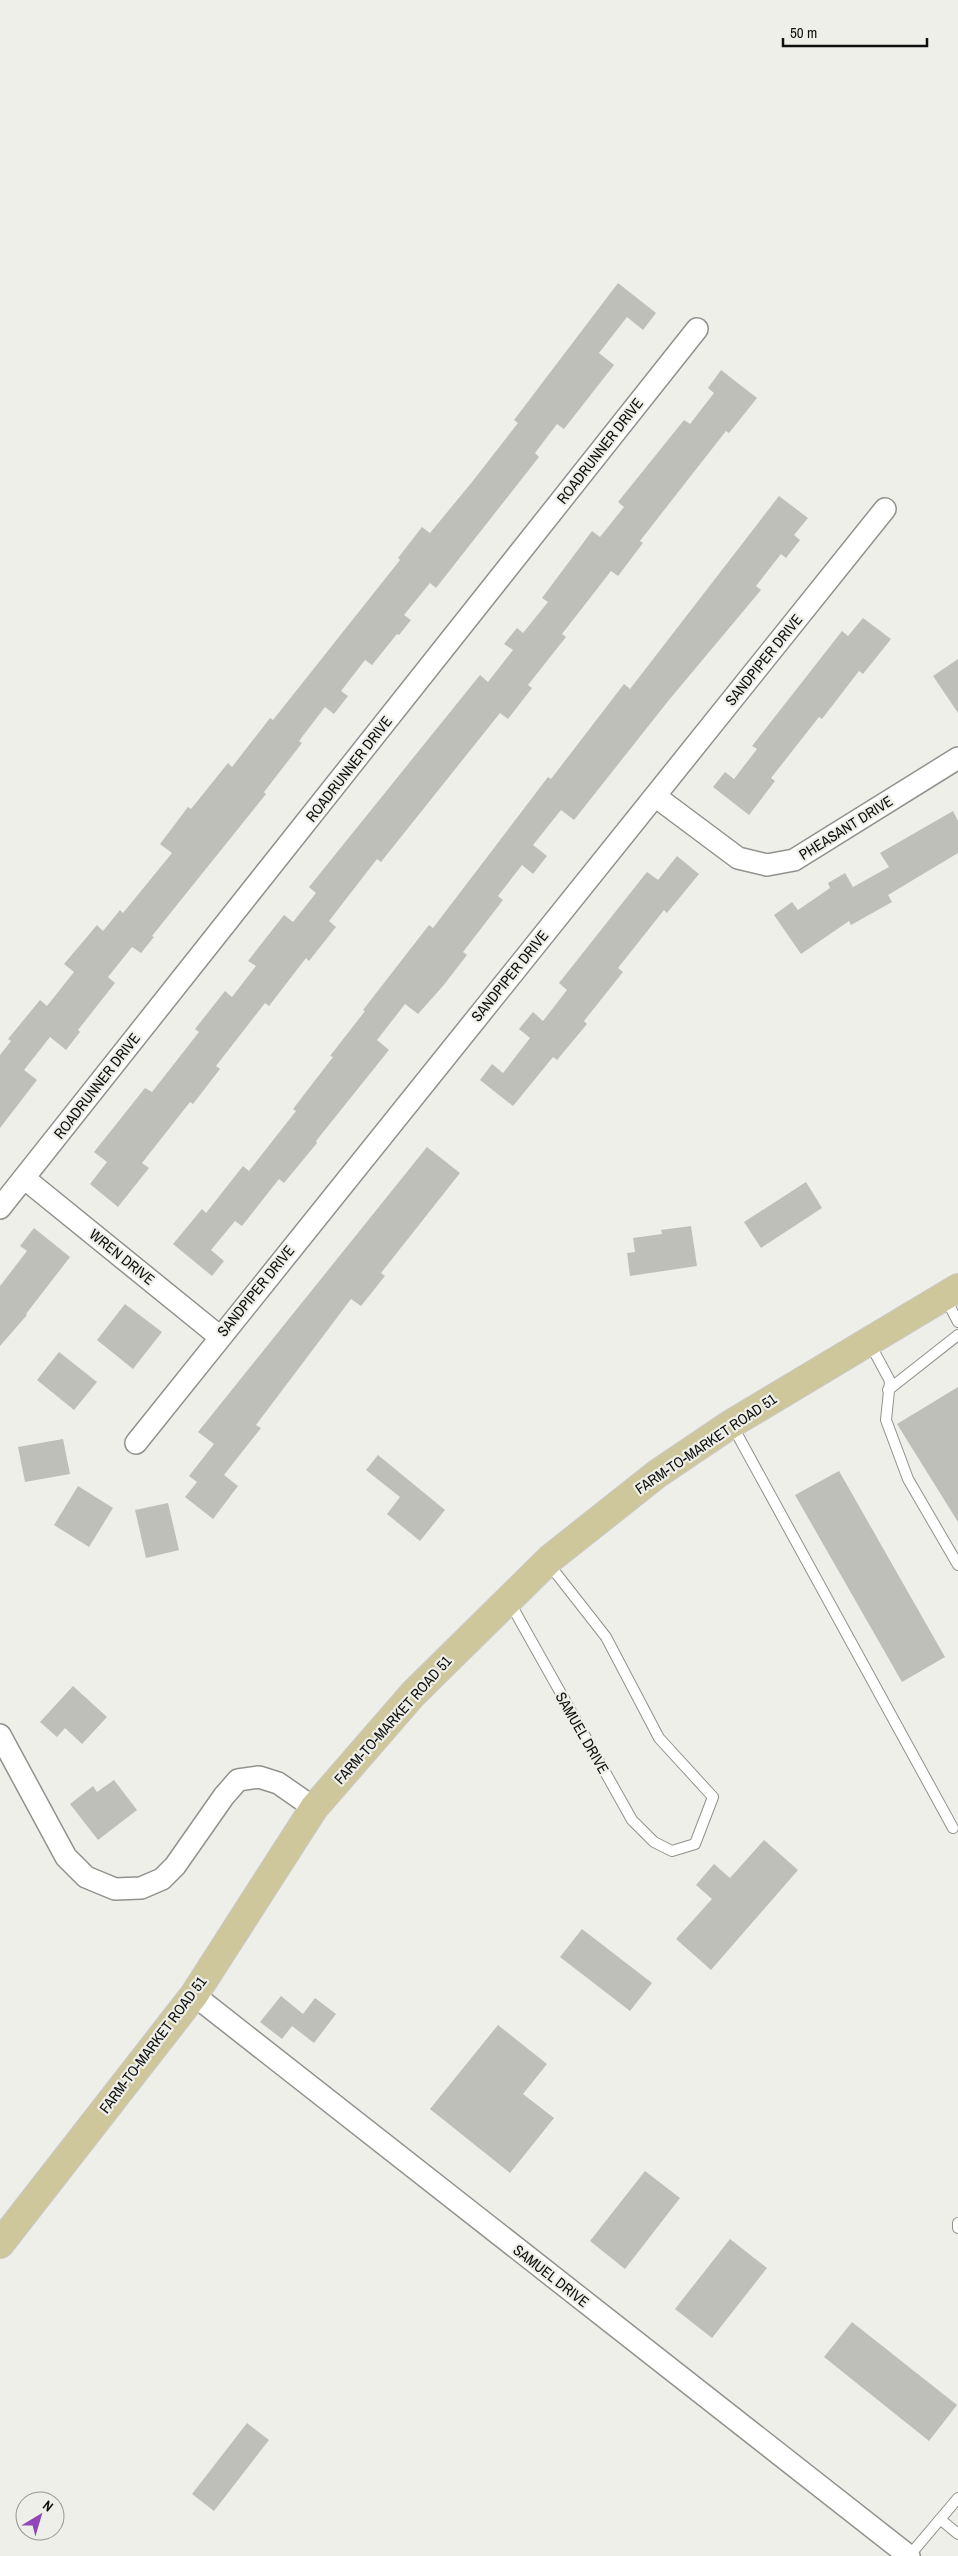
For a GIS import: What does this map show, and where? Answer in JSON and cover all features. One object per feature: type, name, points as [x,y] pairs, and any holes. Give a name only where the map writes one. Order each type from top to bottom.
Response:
[{"type":"main road","name":"FARM-TO-MARKET ROAD 51","points":[[0,2244],[194,1995],[314,1808],[413,1694],[548,1562],[657,1474],[731,1424],[952,1292]]},
{"type":"street","name":"ROADRUNNER DRIVE","points":[[0,1208],[696,329]]},
{"type":"street","name":"SANDPIPER DRIVE","points":[[136,1443],[885,509]]},
{"type":"street","name":"PHEASANT DRIVE","points":[[655,796],[738,858],[767,866],[794,860],[958,758]]},
{"type":"street","name":"WREN DRIVE","points":[[24,1178],[220,1337]]},
{"type":"street","points":[[0,1735],[66,1857],[86,1877],[116,1889],[141,1888],[162,1879],[175,1866],[224,1796],[238,1780],[259,1776],[278,1782],[314,1808]]},
{"type":"street","name":"SAMUEL DRIVE","points":[[194,1995],[909,2556]]},
{"type":"lane","points":[[952,1292],[958,1322]]},
{"type":"lane","points":[[888,1390],[958,1335]]},
{"type":"lane","points":[[869,1342],[890,1381],[886,1420],[908,1479],[958,1565]]},
{"type":"lane","points":[[731,1424],[953,1828]]},
{"type":"lane","name":"SAMUEL DRIVE","points":[[508,1600],[632,1820],[654,1842],[672,1851],[695,1844],[713,1797],[658,1738],[606,1636],[548,1562]]},
{"type":"lane","points":[[958,2223],[958,2228]]},
{"type":"lane","points":[[909,2556],[958,2498]]},
{"type":"lane","points":[[940,2519],[958,2534]]},
{"type":"building","points":[[618,283],[656,313],[643,330],[627,317],[599,353],[614,365],[564,429],[557,424],[535,453],[539,457],[436,588],[430,583],[404,615],[411,620],[399,635],[397,634],[372,665],[365,660],[341,691],[348,696],[334,714],[325,707],[299,741],[302,743],[264,792],[266,794],[152,936],[154,937],[141,953],[132,947],[108,977],[115,983],[78,1030],[80,1032],[66,1050],[50,1037],[24,1070],[37,1080],[0,1128],[0,1055],[11,1041],[8,1039],[40,1000],[47,1006],[74,972],[64,964],[97,925],[103,931],[120,910],[123,913],[172,853],[160,844],[188,807],[191,809],[228,763],[232,767],[270,718],[273,720],[400,560],[398,558],[422,527],[430,533],[472,482],[518,423],[514,420]]},
{"type":"building","points":[[721,370],[757,398],[729,433],[726,431],[679,491],[640,541],[643,543],[618,576],[611,571],[562,634],[566,637],[528,685],[532,688],[508,719],[500,713],[381,862],[377,859],[329,921],[336,927],[309,961],[306,958],[269,1006],[265,1003],[216,1066],[220,1069],[193,1104],[190,1102],[142,1163],[149,1168],[118,1207],[90,1184],[107,1162],[94,1152],[145,1088],[152,1092],[199,1032],[195,1029],[225,991],[232,997],[256,966],[248,961],[284,915],[293,922],[316,893],[309,887],[480,675],[488,682],[513,650],[504,644],[517,628],[523,633],[548,602],[542,598],[592,531],[600,537],[624,507],[618,502],[684,420],[690,424],[714,393],[708,388]]},
{"type":"building","points":[[779,496],[808,518],[794,535],[800,540],[786,558],[781,554],[756,586],[761,590],[669,700],[574,820],[561,810],[533,845],[547,856],[533,874],[522,865],[498,896],[503,900],[463,952],[467,955],[443,986],[418,1014],[405,1004],[377,1040],[389,1050],[316,1141],[317,1143],[284,1183],[279,1179],[242,1226],[235,1221],[211,1250],[224,1261],[212,1276],[173,1244],[202,1209],[206,1213],[243,1166],[249,1171],[296,1111],[293,1109],[333,1057],[330,1056],[365,1011],[363,1010],[429,925],[433,928],[548,777],[551,779],[624,684],[630,689]]},
{"type":"building","points":[[863,618],[891,639],[863,674],[859,671],[822,719],[819,717],[771,778],[775,781],[749,815],[713,787],[725,772],[734,779],[757,749],[752,746],[842,631],[848,636]]},
{"type":"building","points":[[958,659],[958,713],[933,676]]},
{"type":"building","points":[[953,811],[958,821],[958,853],[888,895],[892,902],[851,925],[849,921],[801,954],[774,915],[792,902],[798,910],[830,888],[828,883],[845,873],[853,887],[889,867],[880,853]]},
{"type":"building","points":[[677,856],[699,874],[667,913],[664,910],[618,968],[623,972],[584,1021],[587,1024],[557,1060],[553,1057],[513,1106],[480,1080],[492,1064],[503,1073],[530,1038],[519,1029],[533,1012],[543,1021],[567,990],[559,983],[647,872],[658,880]]},
{"type":"building","points":[[427,1147],[460,1173],[381,1273],[385,1276],[361,1306],[351,1299],[256,1425],[261,1428],[224,1475],[238,1486],[213,1519],[185,1497],[197,1482],[189,1476],[214,1444],[198,1432]]},
{"type":"building","points":[[806,1182],[822,1208],[761,1248],[744,1222]]},
{"type":"building","points":[[691,1226],[697,1266],[630,1276],[627,1253],[635,1252],[633,1238],[662,1234],[661,1230]]},
{"type":"building","points":[[34,1228],[70,1257],[27,1315],[0,1346],[0,1286],[27,1251],[20,1246]]},
{"type":"building","points":[[125,1304],[162,1332],[133,1369],[97,1340]]},
{"type":"building","points":[[59,1352],[97,1382],[74,1410],[37,1380]]},
{"type":"building","points":[[958,1387],[958,1522],[897,1424]]},
{"type":"building","points":[[63,1439],[70,1474],[25,1482],[18,1447]]},
{"type":"building","points":[[378,1455],[445,1510],[420,1541],[387,1514],[400,1497],[366,1470]]},
{"type":"building","points":[[839,1471],[945,1657],[902,1682],[795,1495]]},
{"type":"building","points":[[78,1486],[113,1508],[89,1547],[54,1525]]},
{"type":"building","points":[[168,1503],[179,1550],[146,1558],[135,1510]]},
{"type":"building","points":[[73,1686],[107,1717],[82,1744],[65,1728],[57,1737],[40,1722]]},
{"type":"building","points":[[114,1780],[137,1810],[98,1840],[70,1804],[93,1786],[97,1792]]},
{"type":"building","points":[[764,1840],[798,1870],[711,1970],[676,1939],[712,1899],[696,1885],[714,1864],[730,1878]]},
{"type":"building","points":[[582,1929],[652,1983],[630,2011],[560,1957]]},
{"type":"building","points":[[281,1996],[303,2014],[315,1998],[336,2014],[314,2043],[292,2026],[282,2039],[260,2022]]},
{"type":"building","points":[[498,2025],[547,2064],[523,2094],[554,2118],[510,2173],[430,2109]]},
{"type":"building","points":[[645,2171],[680,2198],[625,2269],[590,2241]]},
{"type":"building","points":[[730,2239],[767,2268],[712,2338],[675,2309]]},
{"type":"building","points":[[852,2322],[957,2405],[929,2441],[824,2357]]},
{"type":"building","points":[[247,2423],[269,2440],[214,2511],[192,2494]]}]
